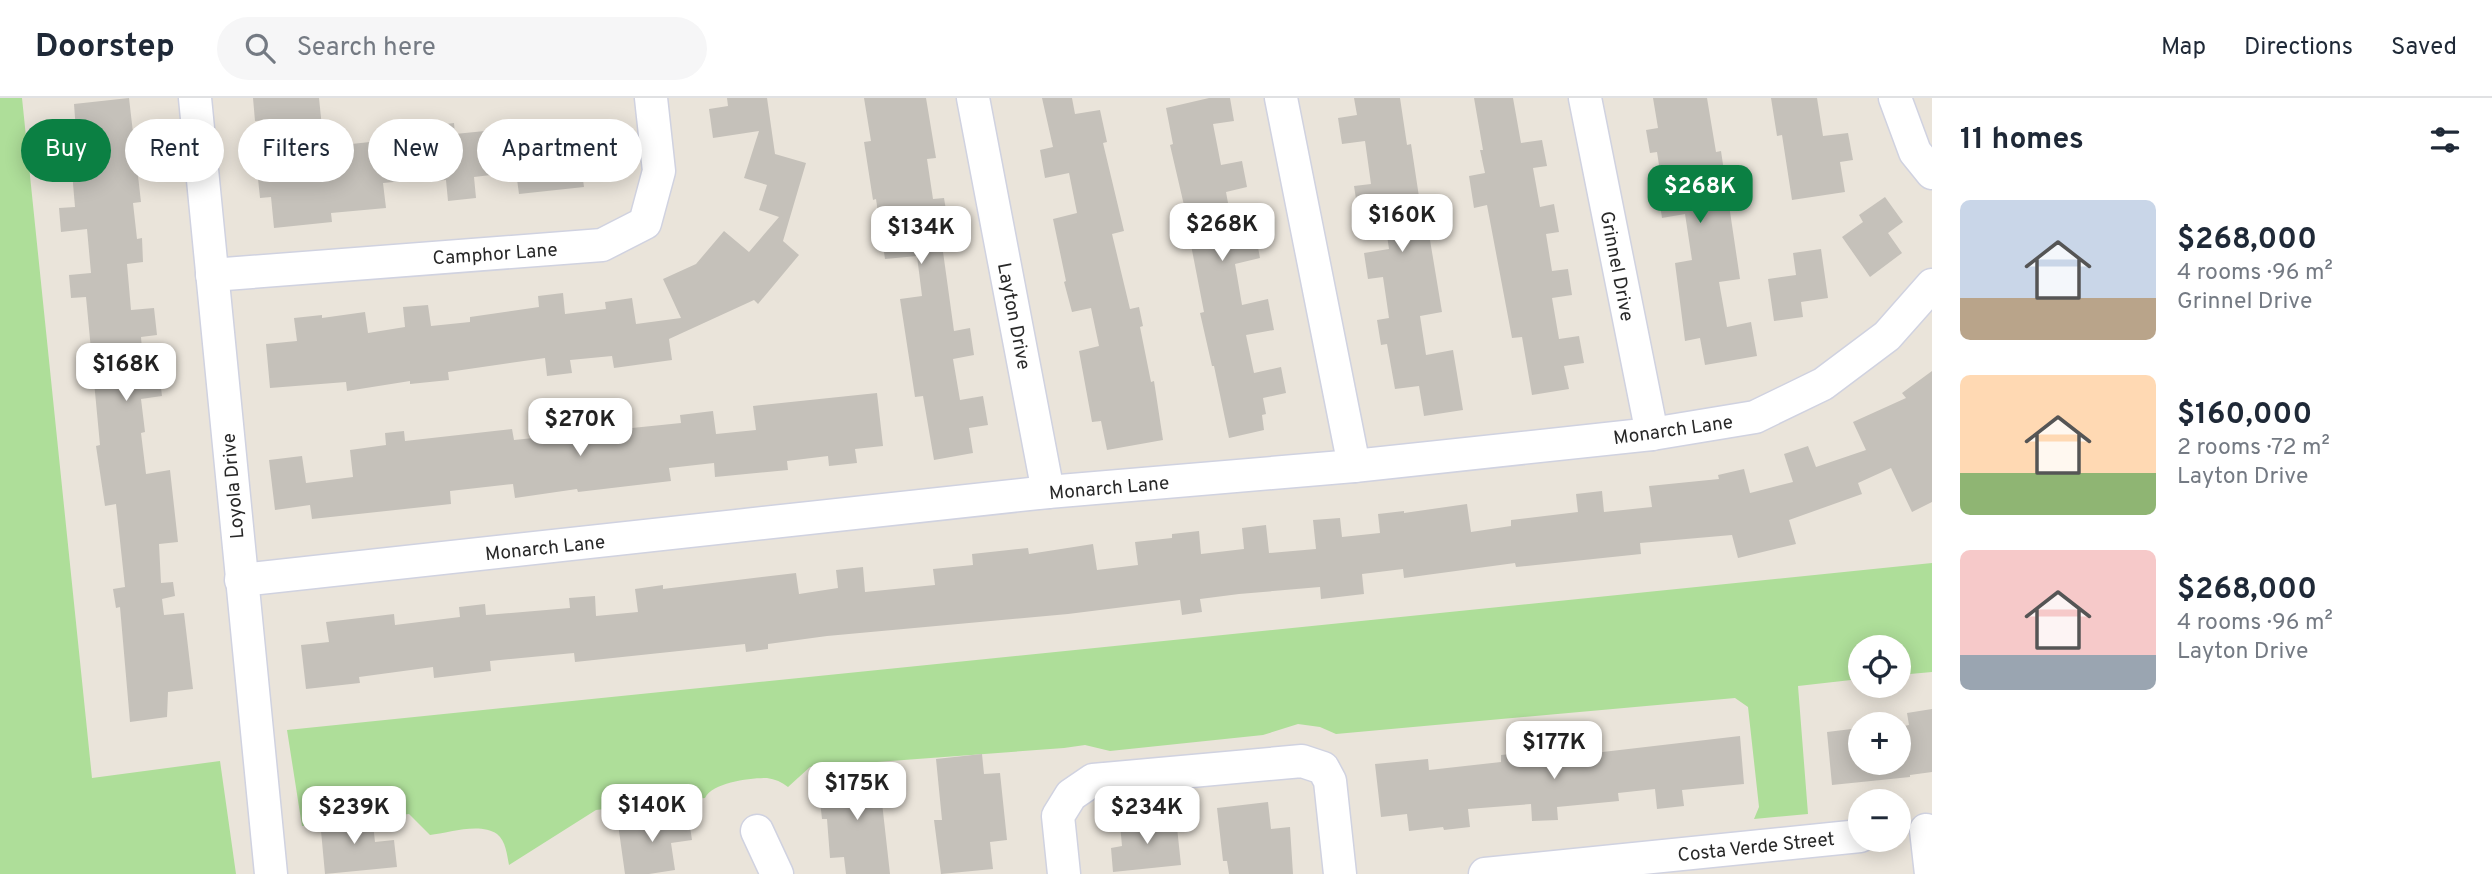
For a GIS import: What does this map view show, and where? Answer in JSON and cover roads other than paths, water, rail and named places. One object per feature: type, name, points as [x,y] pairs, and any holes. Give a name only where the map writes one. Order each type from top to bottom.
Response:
[{"type":"street","name":"Loyola Drive","points":[[195,98],[271,874]]},
{"type":"street","name":"Camphor Lane","points":[[212,275],[602,245],[645,223],[659,172],[650,98]]},
{"type":"street","name":"Layton Drive","points":[[973,98],[1048,492]]},
{"type":"street","points":[[1281,98],[1354,466]]},
{"type":"street","name":"Grinnel Drive","points":[[1584,98],[1652,434]]},
{"type":"street","points":[[1895,98],[1915,152],[1932,173]]},
{"type":"street","name":"Monarch Lane","points":[[241,580],[1048,492],[1354,466],[1652,434],[1755,417],[1822,384],[1887,337],[1932,285]]},
{"type":"street","points":[[1064,874],[1058,816],[1071,795],[1093,780],[1303,761],[1323,768],[1330,781],[1340,874]]},
{"type":"street","points":[[1919,830],[1931,874]]},
{"type":"street","points":[[757,831],[776,874]]},
{"type":"street","name":"Costa Verde Street","points":[[1485,874],[1628,867],[1848,838]]}]
